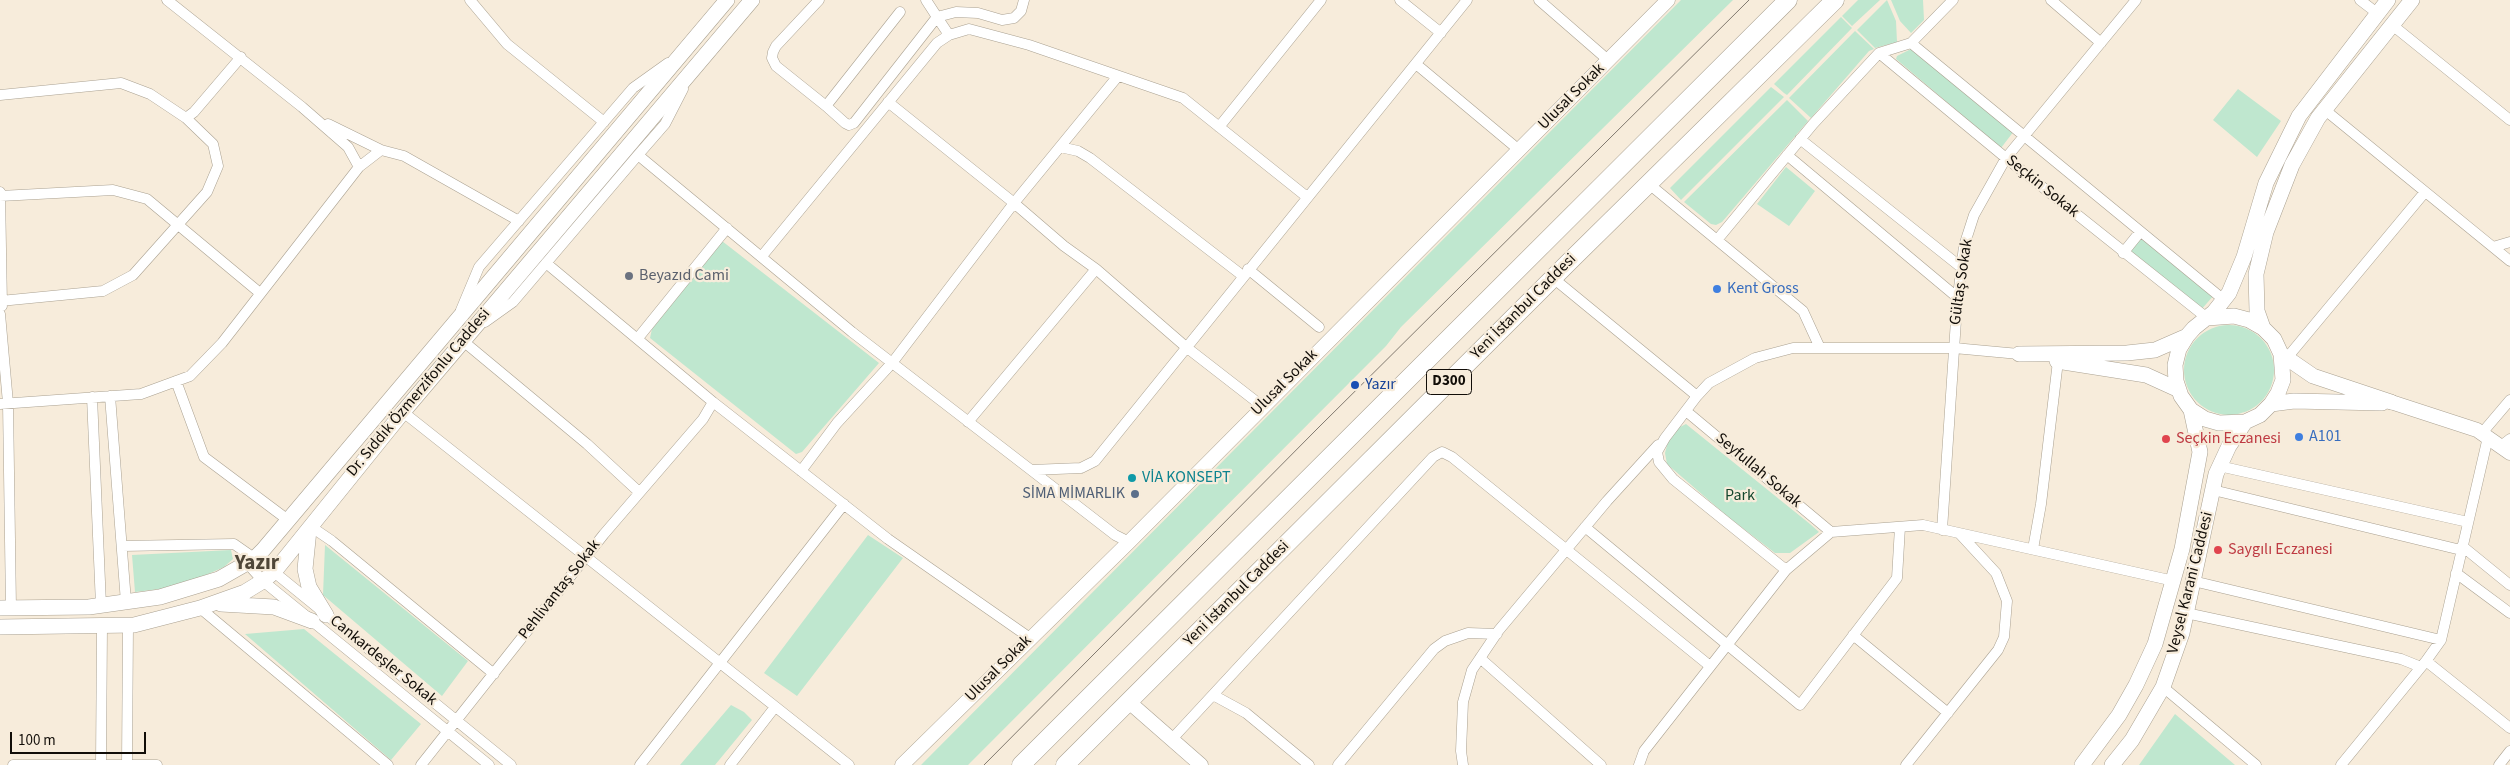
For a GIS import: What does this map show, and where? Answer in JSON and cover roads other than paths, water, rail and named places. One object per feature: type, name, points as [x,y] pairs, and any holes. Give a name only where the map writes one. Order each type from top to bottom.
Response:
[{"type":"highway","name":"Yeni İstanbul Caddesi","points":[[1021,765],[1788,0]]},
{"type":"highway","name":"Yeni İstanbul Caddesi","points":[[1066,765],[1552,278],[1835,0]]},
{"type":"main road","name":"Dr. Sıddık Özmerzifonlu Caddesi","points":[[6,608],[102,605],[160,597],[219,579],[250,561],[288,520],[727,0]]},
{"type":"main road","name":"Dr. Sıddık Özmerzifonlu Caddesi","points":[[0,627],[128,624],[206,606],[245,592],[268,576],[402,412],[752,0]]},
{"type":"main road","points":[[2284,357],[2282,380],[2271,404],[2260,415],[2245,422],[2219,423],[2205,419],[2191,410],[2179,390],[2175,365],[2179,349],[2187,336],[2224,300],[2244,258],[2266,183],[2299,116],[2357,44],[2377,13],[2388,0]]},
{"type":"main road","points":[[2263,328],[2257,311],[2256,274],[2266,232],[2292,165],[2324,110],[2412,0]]},
{"type":"main road","points":[[2207,318],[2234,316],[2249,320],[2263,328],[2274,340],[2284,357],[2313,376],[2391,402]]},
{"type":"main road","points":[[2019,354],[2128,353],[2155,350],[2187,336]]},
{"type":"main road","points":[[2019,354],[2146,375],[2179,390]]},
{"type":"main road","points":[[2271,404],[2294,401],[2391,402]]},
{"type":"main road","name":"Veysel Karani Caddesi","points":[[2082,765],[2098,745],[2136,685],[2155,644],[2174,581],[2200,452],[2191,410]]},
{"type":"main road","name":"Veysel Karani Caddesi","points":[[2112,765],[2132,740],[2163,687],[2182,633],[2219,466],[2245,422]]},
{"type":"main road","points":[[206,606],[274,607],[319,618],[305,568],[310,526]]},
{"type":"street","points":[[167,0],[241,57],[348,147],[359,167]]},
{"type":"street","points":[[470,0],[508,44],[604,122]]},
{"type":"street","points":[[819,0],[776,46],[772,52],[772,58],[776,66],[849,125],[854,123],[937,16],[956,12],[978,13],[1002,20],[1014,18],[1021,11],[1024,0]]},
{"type":"street","points":[[926,0],[950,35]]},
{"type":"street","points":[[1220,127],[1321,0]]},
{"type":"street","points":[[1400,0],[1441,33]]},
{"type":"street","points":[[1031,470],[1081,468],[1095,461],[1467,0]]},
{"type":"street","points":[[1539,0],[1608,60]]},
{"type":"street","name":"Ulusal Sokak","points":[[902,765],[1129,542],[1262,406],[1668,0]]},
{"type":"street","points":[[1717,240],[1786,155],[1879,53],[1911,43],[1953,0]]},
{"type":"street","points":[[2051,0],[2101,43]]},
{"type":"street","name":"Gültaş Sokak","points":[[1942,530],[1958,298],[1964,246],[1974,215],[2006,158],[2136,0]]},
{"type":"street","points":[[2360,0],[2377,13]]},
{"type":"street","points":[[826,106],[900,12]]},
{"type":"street","points":[[2391,24],[2510,120]]},
{"type":"street","points":[[762,256],[937,43],[950,35],[969,29],[1030,45],[1183,98],[1307,197]]},
{"type":"street","name":"Seçkin Sokak","points":[[1911,43],[2224,300]]},
{"type":"street","name":"Seçkin Sokak","points":[[1879,53],[2123,253],[2207,318]]},
{"type":"street","points":[[455,322],[479,266],[633,88],[681,54]]},
{"type":"street","points":[[186,118],[194,112],[241,57]]},
{"type":"street","points":[[1416,64],[1519,150]]},
{"type":"street","points":[[639,492],[466,337],[513,302],[665,124],[693,69]]},
{"type":"street","points":[[801,470],[838,423],[892,363],[1014,203],[1118,76]]},
{"type":"street","points":[[0,95],[121,83],[150,94],[186,118],[213,144],[218,166],[207,192],[133,275],[103,291],[1,306]]},
{"type":"street","points":[[888,102],[1014,203],[1064,246],[1096,269],[1186,347],[1262,406]]},
{"type":"street","points":[[302,107],[332,126],[381,150],[404,156],[519,221]]},
{"type":"street","points":[[2324,110],[2510,261]]},
{"type":"street","points":[[1800,139],[1962,268]]},
{"type":"street","points":[[1060,147],[1078,151],[1090,158],[1318,326]]},
{"type":"street","points":[[4,403],[141,394],[190,376],[222,343],[359,167],[381,150]]},
{"type":"street","points":[[638,155],[892,363],[1115,535],[1129,542]]},
{"type":"street","points":[[1786,155],[1958,298]]},
{"type":"street","points":[[1649,184],[1803,310],[1820,348]]},
{"type":"street","points":[[0,196],[113,190],[147,199],[260,293]]},
{"type":"street","points":[[0,192],[6,608]]},
{"type":"street","points":[[2284,357],[2425,192]]},
{"type":"street","points":[[638,338],[726,228]]},
{"type":"street","points":[[2123,253],[2140,232]]},
{"type":"street","points":[[2493,247],[2510,242]]},
{"type":"street","points":[[546,263],[713,402],[844,504],[888,538],[1030,638]]},
{"type":"street","points":[[968,422],[1096,269]]},
{"type":"street","points":[[1552,278],[1697,396]]},
{"type":"street","points":[[1463,765],[1461,751],[1463,702],[1472,670],[1496,634],[1566,549],[1665,438],[1709,383],[1755,358],[1793,348],[1954,348],[2019,354]]},
{"type":"street","points":[[2033,549],[2041,504],[2058,361]]},
{"type":"street","points":[[176,381],[204,457],[288,520]]},
{"type":"street","points":[[110,396],[126,602]]},
{"type":"street","points":[[92,397],[102,605]]},
{"type":"street","points":[[2342,765],[2424,664],[2441,640],[2468,522],[2485,435],[2510,400]]},
{"type":"street","name":"Pehlivantaş Sokak","points":[[422,765],[586,557],[639,492],[703,419],[713,402]]},
{"type":"street","points":[[2391,402],[2485,435],[2507,446]]},
{"type":"street","name":"Seyfullah Sokak","points":[[1686,411],[1831,532]]},
{"type":"street","points":[[402,412],[849,765]]},
{"type":"street","points":[[1665,438],[1657,452],[1659,462],[1673,479],[1786,570]]},
{"type":"street","points":[[1172,739],[1438,454],[1442,452],[1452,457],[1710,666]]},
{"type":"street","points":[[2219,466],[2468,522]]},
{"type":"street","points":[[2213,490],[2462,548],[2510,585]]},
{"type":"street","points":[[640,765],[844,504]]},
{"type":"street","points":[[310,526],[332,541],[494,674]]},
{"type":"street","points":[[1639,765],[1644,751],[1786,570],[1831,532],[1923,526],[2174,581]]},
{"type":"street","points":[[1585,528],[1800,705],[1897,578],[1900,527]]},
{"type":"street","points":[[1906,765],[1998,650],[2004,637],[2007,622],[2007,601],[1996,573],[1959,533]]},
{"type":"street","name":"Cankardeşler Sokak","points":[[122,546],[234,544],[250,561],[319,618],[448,732],[489,765]]},
{"type":"street","points":[[2456,573],[2510,613]]},
{"type":"street","points":[[2193,581],[2441,640]]},
{"type":"street","points":[[206,606],[388,765]]},
{"type":"street","points":[[2186,613],[2424,664],[2510,728]]},
{"type":"street","name":"Cankardeşler Sokak","points":[[319,618],[457,720],[511,765]]},
{"type":"street","points":[[128,624],[128,765]]},
{"type":"street","points":[[101,765],[102,625]]},
{"type":"street","points":[[1338,765],[1434,648],[1445,641],[1468,633],[1496,634]]},
{"type":"street","points":[[1853,635],[1948,713]]},
{"type":"street","points":[[1480,658],[1601,765]]},
{"type":"street","points":[[2163,687],[2256,765]]},
{"type":"street","points":[[1213,695],[1246,713],[1309,765]]},
{"type":"street","points":[[1129,702],[1201,765]]},
{"type":"street","points":[[730,765],[775,707]]},
{"type":"street","points":[[2499,765],[2510,751]]},
{"type":"street","points":[[13,765],[157,765]]},
{"type":"tram line","points":[[984,765],[1318,428],[1749,0]]},
{"type":"place","name":"Beyazıd Cami","points":[[629,276]]},
{"type":"place","name":"Kent Gross","points":[[1717,289]]},
{"type":"place","name":"Yazır","points":[[1355,385]]},
{"type":"place","name":"A101","points":[[2299,437]]},
{"type":"place","name":"Seçkin Eczanesi","points":[[2166,439]]},
{"type":"place","name":"VİA KONSEPT","points":[[1132,478]]},
{"type":"place","name":"SİMA MİMARLIK","points":[[1135,494]]},
{"type":"place","name":"Saygılı Eczanesi","points":[[2218,550]]},
{"type":"district","name":"Yazır","points":[[257,564]]},
{"type":"park label","name":"Park","points":[[1740,496]]}]
